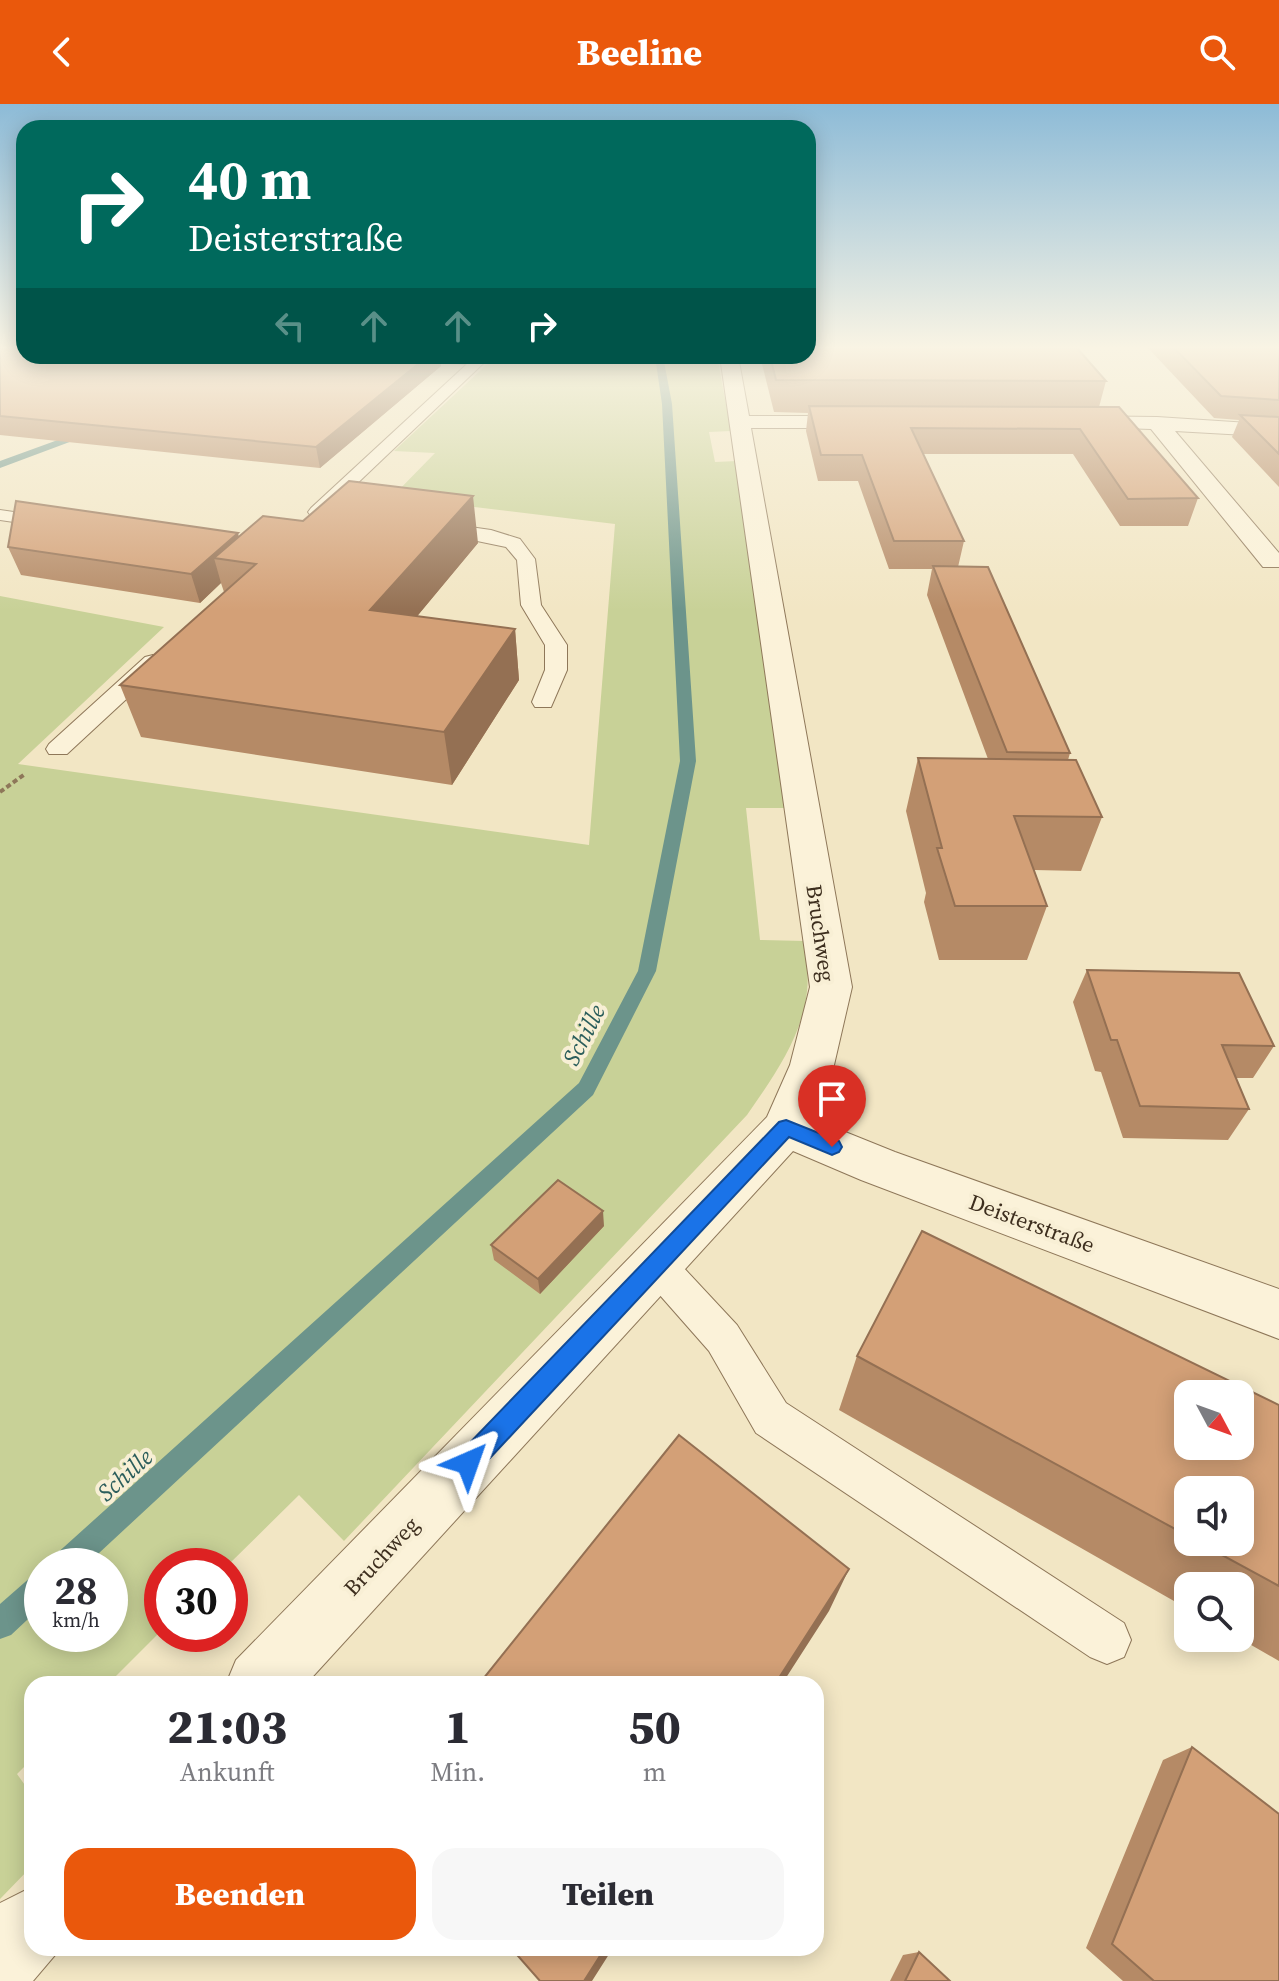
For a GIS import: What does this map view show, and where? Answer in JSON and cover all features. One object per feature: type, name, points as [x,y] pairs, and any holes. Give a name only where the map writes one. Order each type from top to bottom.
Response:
[{"type":"street","name":"Bruchweg","points":[[268,1676],[786,1128],[812,1065],[831,987],[743,436]]},
{"type":"street","points":[[1167,436],[1272,561]]},
{"type":"street","name":"Deisterstraße","points":[[786,1128],[878,1166],[1279,1314]]},
{"type":"street","points":[[0,1959],[24,1934]]},
{"type":"lane","points":[[345,515],[312,516],[399,436]]},
{"type":"lane","points":[[0,515],[79,527]]},
{"type":"lane","points":[[417,525],[491,536],[513,543],[526,559],[531,605],[556,645],[556,670],[543,702]]},
{"type":"lane","points":[[58,749],[163,653]]},
{"type":"lane","points":[[656,1264],[723,1338],[771,1418],[1107,1640]]},
{"type":"green space","points":[[411,436],[710,436],[715,462],[737,461],[787,808],[746,808],[760,940],[805,941],[808,979],[804,1008],[793,1041],[747,1115],[344,1541],[299,1495],[245,1548],[144,1548],[144,1648],[116,1676],[24,1676],[24,1767],[17,1774],[24,1784],[24,1874],[0,1899],[0,596],[164,627],[18,764],[589,845],[615,524],[392,497],[435,453],[394,451]]},
{"type":"building","points":[[200,436],[330,436],[316,447]]},
{"type":"building","points":[[816,436],[915,436],[964,541],[894,541],[862,455],[821,455]]},
{"type":"building","points":[[1085,436],[1144,436],[1198,498],[1128,499]]},
{"type":"building","points":[[1261,436],[1279,436],[1279,454]]},
{"type":"building","points":[[349,481],[473,496],[370,610],[515,629],[444,732],[120,685],[256,564],[214,558],[263,516],[303,521]]},
{"type":"building","points":[[16,501],[238,533],[191,574],[8,547]]},
{"type":"building","points":[[933,566],[988,567],[1070,753],[1007,752]]},
{"type":"building","points":[[918,758],[1076,760],[1102,817],[1014,816],[1047,906],[955,906],[937,848],[942,848]]},
{"type":"building","points":[[1087,970],[1239,973],[1274,1046],[1222,1045],[1249,1109],[1140,1106],[1117,1040],[1111,1040]]},
{"type":"building","points":[[558,1180],[603,1211],[538,1279],[491,1245]]},
{"type":"building","points":[[922,1231],[1228,1380],[1174,1380],[1174,1460],[1254,1460],[1254,1393],[1279,1405],[1279,1586],[1224,1556],[1254,1556],[1254,1476],[1174,1476],[1174,1528],[857,1356]]},
{"type":"building","points":[[679,1435],[849,1569],[780,1676],[485,1676]]},
{"type":"building","points":[[1192,1747],[1279,1814],[1279,1981],[1154,1981],[1112,1944]]},
{"type":"building","points":[[919,1952],[950,1981],[905,1981]]},
{"type":"building","points":[[518,1956],[600,1956],[584,1981],[540,1981]]},
{"type":"waterway","points":[[0,465],[78,436]]},
{"type":"waterway","name":"Schille","points":[[84,1548],[586,1089],[647,971],[688,761],[669,436]]},
{"type":"waterway","name":"Schille","points":[[0,1624],[24,1602]]},
{"type":"route","points":[[468,1463],[786,1128],[832,1147]]}]
